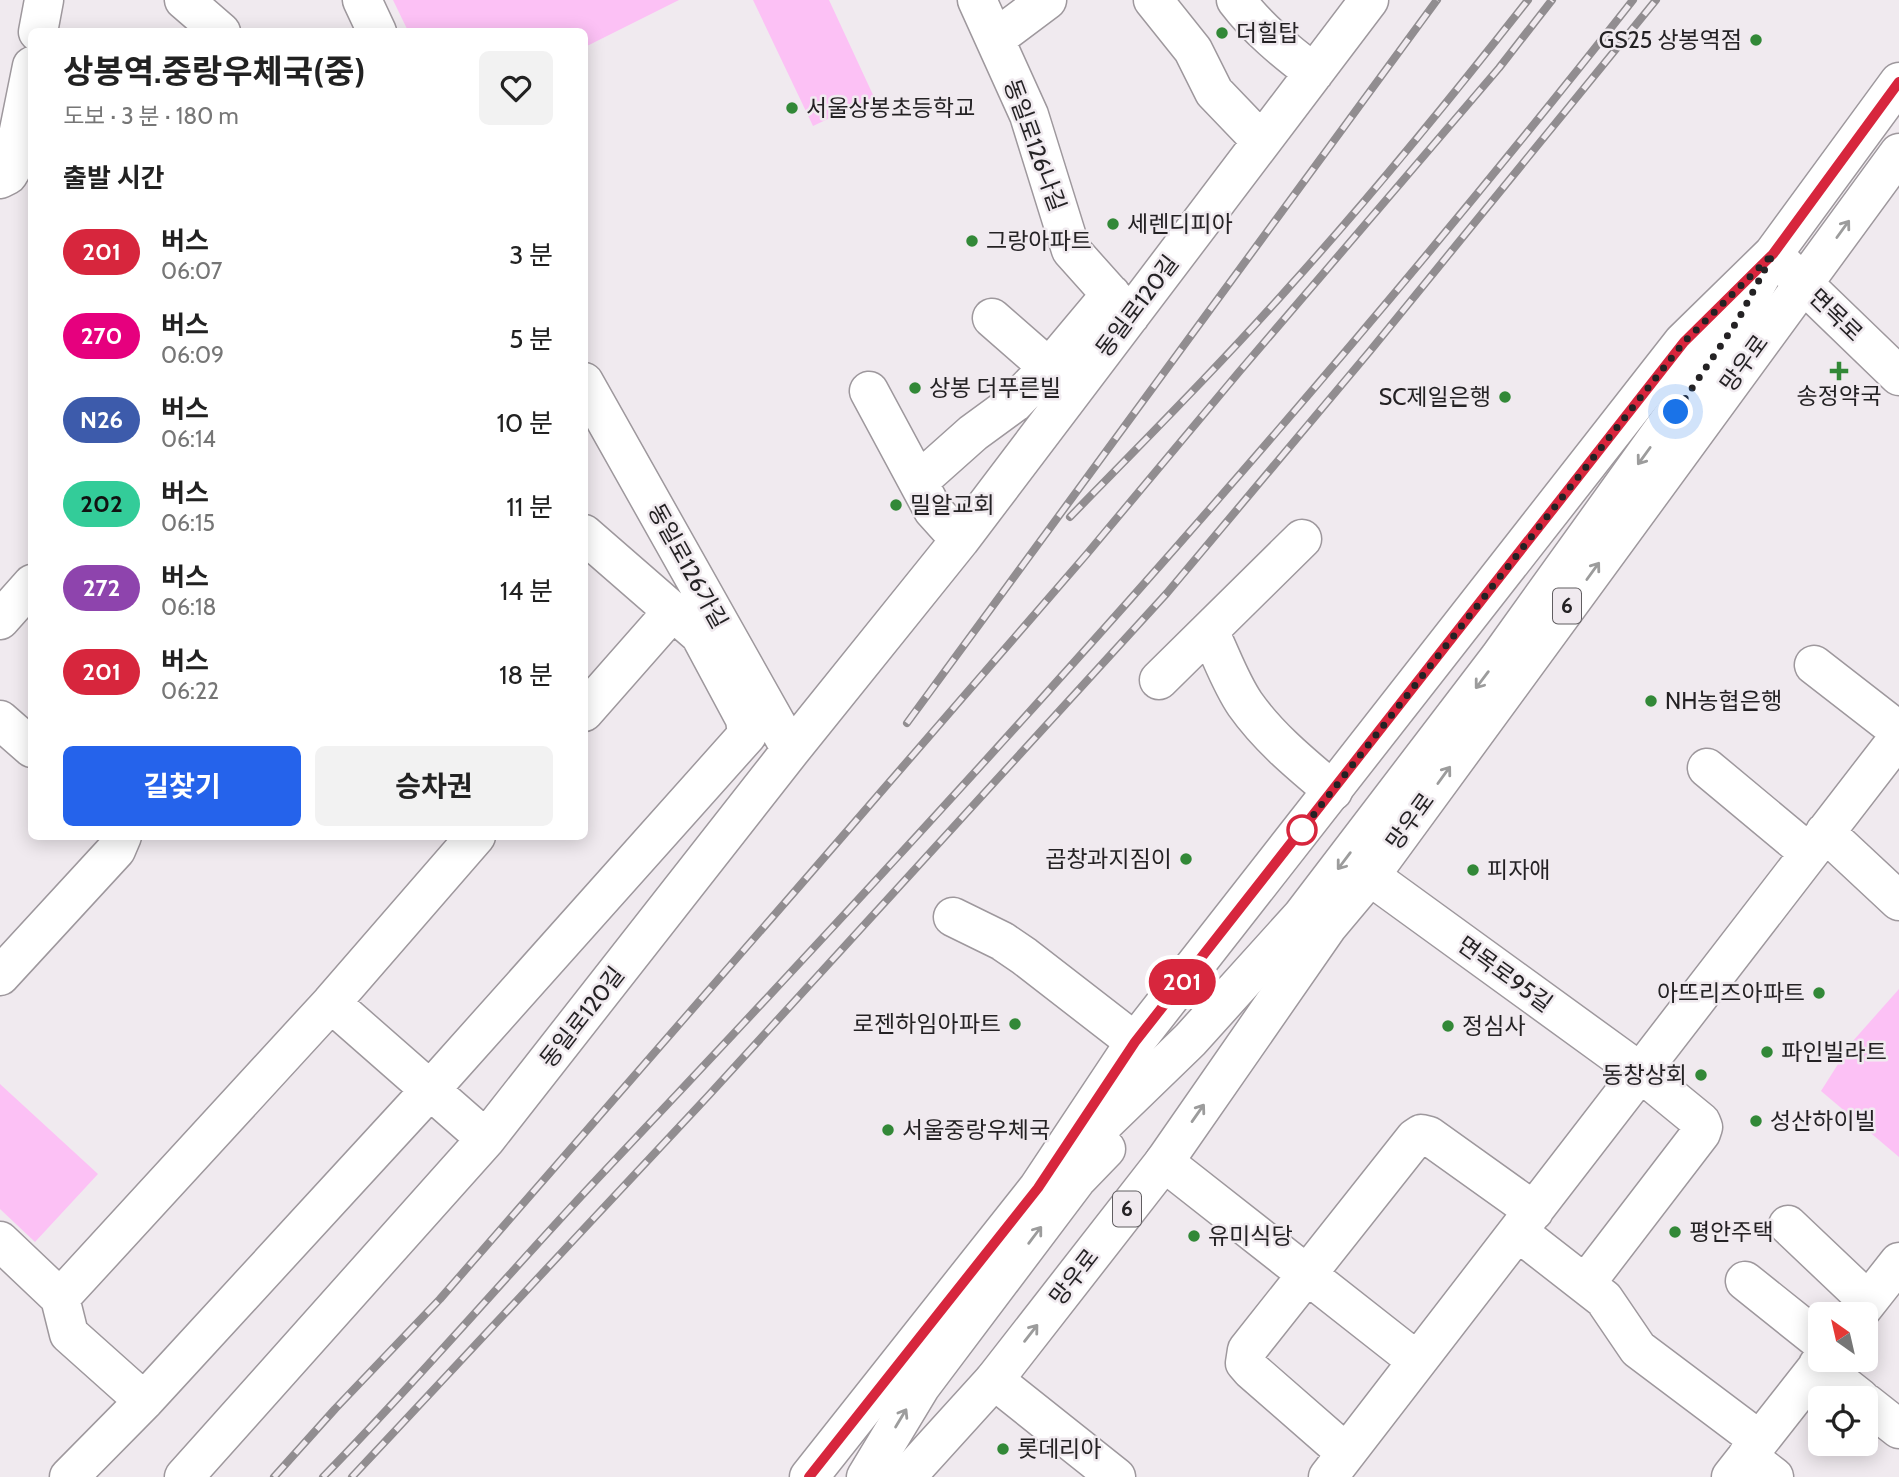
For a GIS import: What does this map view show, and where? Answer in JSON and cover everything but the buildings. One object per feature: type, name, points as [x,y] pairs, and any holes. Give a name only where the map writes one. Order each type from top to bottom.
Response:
[{"type":"street","points":[[39,28],[44,0]]},
{"type":"street","points":[[362,0],[375,28]]},
{"type":"street","name":"동일로126나길","points":[[977,0],[1029,115],[1071,250],[1120,305]]},
{"type":"street","points":[[995,39],[1047,0]]},
{"type":"street","points":[[1153,0],[1193,50],[1214,92],[1261,141]]},
{"type":"street","points":[[1236,0],[1248,17],[1272,40],[1314,73]]},
{"type":"street","name":"동일로120길","points":[[184,1477],[486,1139],[791,750],[960,540],[1120,305],[1261,141],[1369,0]]},
{"type":"street","points":[[188,2],[217,28]]},
{"type":"street","points":[[1038,1188],[1190,1040],[1302,916],[1499,658],[1708,367],[1738,320],[1773,254],[1899,82]]},
{"type":"street","points":[[0,180],[11,170],[28,86]]},
{"type":"street","name":"망우로","points":[[906,1477],[994,1380],[1164,1162],[1328,926],[1370,876],[1899,153]]},
{"type":"street","points":[[809,1477],[1038,1188],[1135,1042],[1684,342],[1773,254]]},
{"type":"street","name":"면목로","points":[[1773,254],[1899,376]]},
{"type":"street","name":"동일로120길","points":[[931,497],[973,433],[1014,402],[1048,368],[1120,305]]},
{"type":"street","points":[[992,318],[1048,368]]},
{"type":"street","name":"동일로126가길","points":[[588,389],[791,750]]},
{"type":"street","points":[[869,391],[931,497],[960,540]]},
{"type":"street","points":[[69,1477],[144,1402],[430,1090],[747,735],[745,719],[705,642],[695,630],[588,538]]},
{"type":"street","points":[[1159,680],[1301,539]]},
{"type":"street","points":[[0,620],[28,588]]},
{"type":"street","points":[[588,707],[672,612]]},
{"type":"street","points":[[1209,631],[1243,701],[1261,725],[1333,791]]},
{"type":"street","points":[[1814,665],[1899,731]]},
{"type":"street","points":[[1809,1372],[1753,1463],[1638,1349],[1604,1299],[1526,1221],[1429,1136],[1421,1134],[1307,1272],[1247,1350],[1245,1363],[1337,1465],[1526,1221],[1899,737]]},
{"type":"street","points":[[1707,768],[1899,901]]},
{"type":"street","points":[[0,976],[116,850],[120,840]]},
{"type":"street","points":[[60,1298],[331,1003],[473,840]]},
{"type":"street","name":"면목로95길","points":[[1370,876],[1640,1072],[1696,1117],[1703,1128],[1586,1283]]},
{"type":"street","points":[[953,917],[1013,948],[1135,1042]]},
{"type":"street","points":[[866,1477],[921,1386],[1077,1179],[1328,926]]},
{"type":"street","points":[[331,1003],[486,1139]]},
{"type":"street","points":[[1164,1162],[1307,1272],[1417,1362]]},
{"type":"street","points":[[1788,1226],[1883,1286]]},
{"type":"street","points":[[0,1241],[60,1298],[69,1334],[144,1402]]},
{"type":"street","points":[[1745,1281],[1808,1343]]},
{"type":"street","points":[[1836,1372],[1849,1386]]},
{"type":"street","points":[[994,1380],[1116,1477]]},
{"type":"street","points":[[1878,1412],[1899,1429]]},
{"type":"shaded area","points":[[393,0],[679,0],[588,46],[588,28],[407,28]]},
{"type":"shaded area","points":[[753,0],[829,0],[874,97],[813,126]]},
{"type":"shaded area","points":[[1899,989],[1899,1157],[1821,1091],[1852,1042]]},
{"type":"shaded area","points":[[0,1084],[98,1174],[35,1242],[0,1209]]},
{"type":"railway","points":[[907,723],[1437,0]]},
{"type":"railway","points":[[1070,517],[1209,374],[1321,251],[1528,0]]},
{"type":"railway","points":[[274,1477],[440,1299],[1086,555],[1499,68],[1552,0]]},
{"type":"railway","points":[[323,1477],[866,891],[1129,600],[1386,304],[1633,0]]},
{"type":"railway","points":[[352,1477],[709,1095],[1167,593],[1370,351],[1656,0]]},
{"type":"bus line","name":"201","points":[[809,1477],[1038,1188],[1135,1042],[1684,342],[1773,254],[1899,82]]},
{"type":"place","name":"더힐탑","points":[[1222,33]]},
{"type":"place","name":"GS25 상봉역점","points":[[1756,40]]},
{"type":"place","name":"서울상봉초등학교","points":[[792,108]]},
{"type":"place","name":"세렌디피아","points":[[1113,224]]},
{"type":"place","name":"그랑아파트","points":[[972,241]]},
{"type":"place","name":"송정약국","points":[[1839,371]]},
{"type":"place","name":"상봉 더푸른빌","points":[[915,388]]},
{"type":"place","name":"SC제일은행","points":[[1505,397]]},
{"type":"place","name":"밀알교회","points":[[896,505]]},
{"type":"place","name":"NH농협은행","points":[[1651,701]]},
{"type":"place","name":"곱창과지짐이","points":[[1186,859]]},
{"type":"place","name":"피자애","points":[[1473,870]]},
{"type":"place","name":"아뜨리즈아파트","points":[[1819,993]]},
{"type":"place","name":"로젠하임아파트","points":[[1015,1024]]},
{"type":"place","name":"정심사","points":[[1448,1026]]},
{"type":"place","name":"파인빌라트","points":[[1767,1052]]},
{"type":"place","name":"동창상회","points":[[1701,1075]]},
{"type":"place","name":"성산하이빌","points":[[1756,1121]]},
{"type":"place","name":"서울중랑우체국","points":[[888,1130]]},
{"type":"place","name":"평안주택","points":[[1675,1232]]},
{"type":"place","name":"유미식당","points":[[1194,1236]]},
{"type":"place","name":"롯데리아","points":[[1003,1449]]},
{"type":"route","points":[[1302,830],[1300,832],[1684,342],[1773,254],[1738,320],[1676,412]]}]
